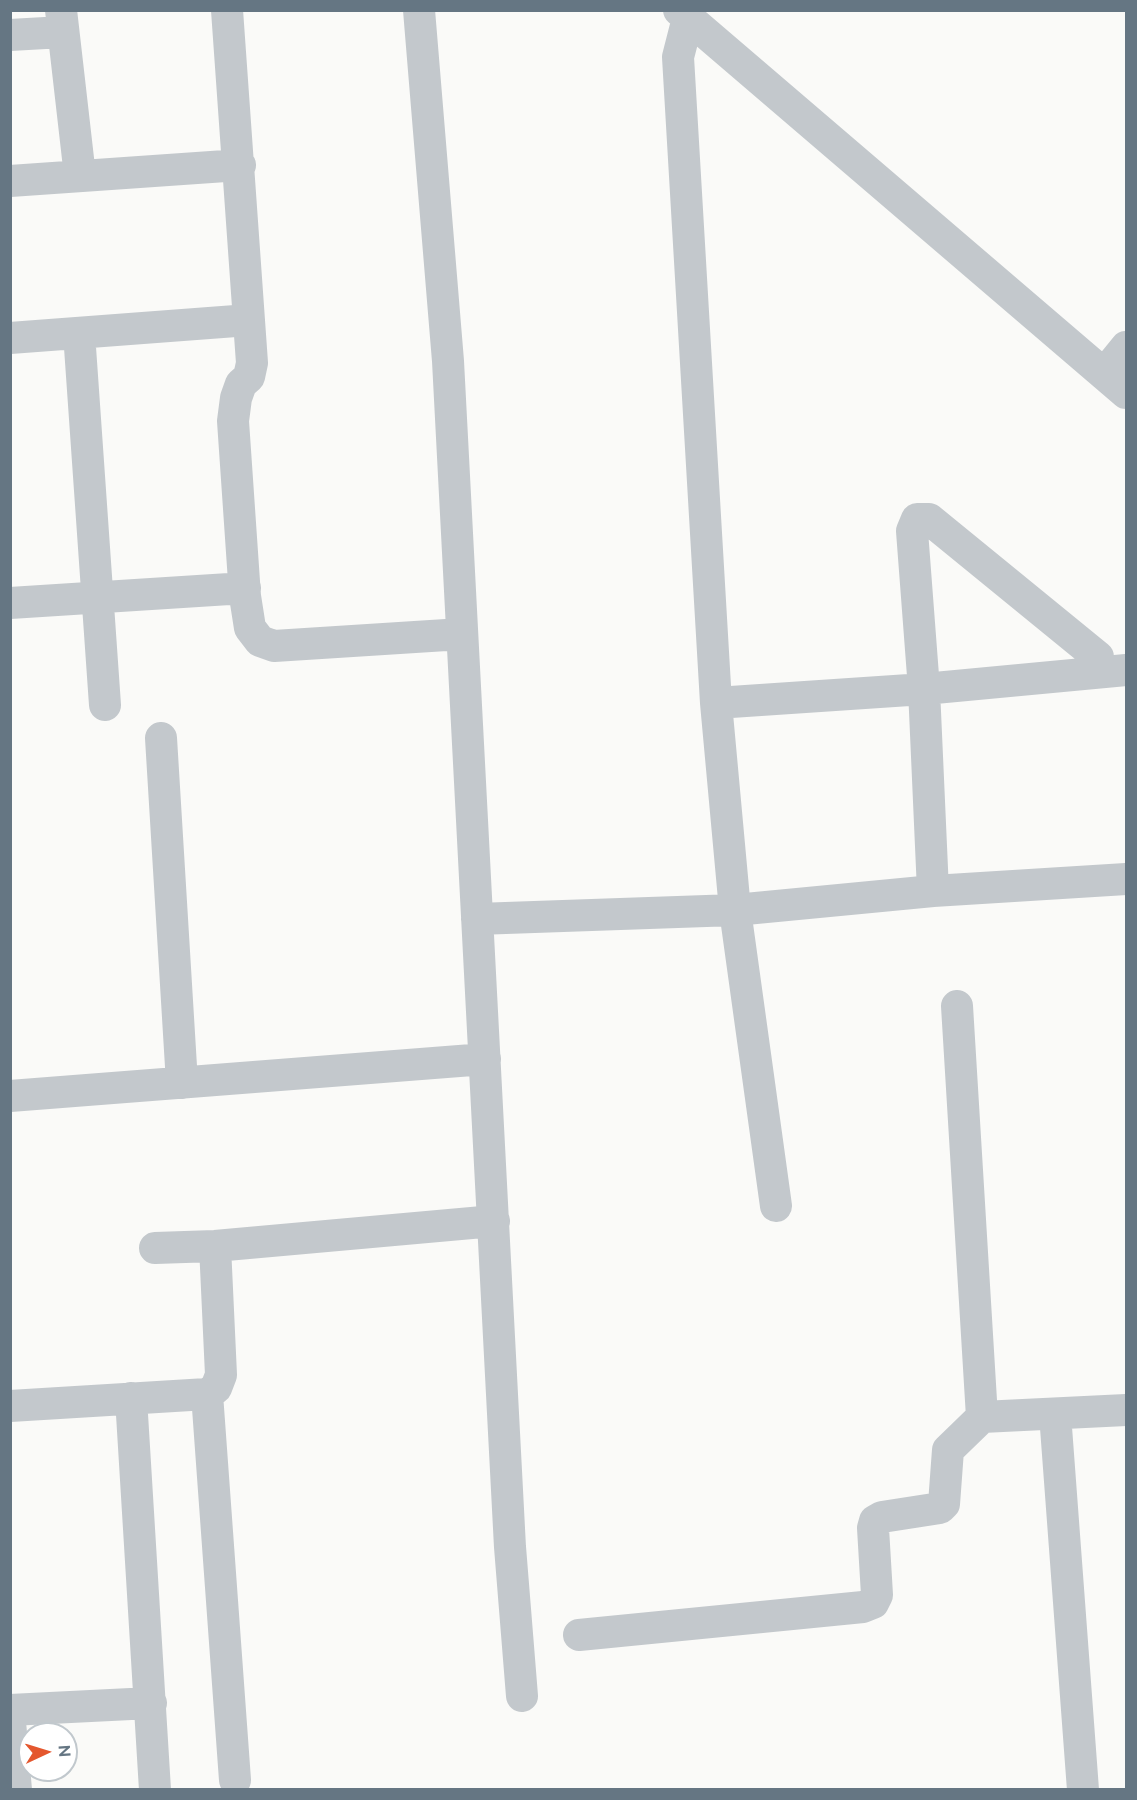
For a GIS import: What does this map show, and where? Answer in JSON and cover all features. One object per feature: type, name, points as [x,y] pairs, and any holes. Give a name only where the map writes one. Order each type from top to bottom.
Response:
[{"type":"street","points":[[227,10],[240,165],[252,363],[249,377],[241,384],[236,398],[233,421],[244,588],[250,628],[260,641],[274,646],[462,634]]},
{"type":"street","points":[[419,10],[448,361],[510,1547],[522,1696]]},
{"type":"street","points":[[683,14],[1115,383],[1126,347]]},
{"type":"street","points":[[683,14],[678,57],[716,703],[735,910],[776,1206]]},
{"type":"street","points":[[10,35],[62,21],[80,176]]},
{"type":"street","points":[[10,181],[240,165]]},
{"type":"street","points":[[10,338],[249,320]]},
{"type":"street","points":[[80,333],[105,705]]},
{"type":"street","points":[[933,891],[924,690],[912,531],[917,519],[929,519],[1098,657],[1112,671]]},
{"type":"street","points":[[10,603],[244,588]]},
{"type":"street","points":[[716,703],[924,690],[1112,671]]},
{"type":"street","points":[[161,738],[182,1083]]},
{"type":"street","points":[[477,919],[735,910],[933,891],[1126,879]]},
{"type":"street","points":[[957,1006],[982,1417]]},
{"type":"street","points":[[10,1096],[485,1059]]},
{"type":"street","points":[[155,1248],[215,1246],[494,1221]]},
{"type":"street","points":[[10,1406],[207,1394],[216,1388],[221,1376],[215,1246]]},
{"type":"street","points":[[207,1394],[235,1780]]},
{"type":"street","points":[[131,1398],[155,1790]]},
{"type":"street","points":[[579,1635],[863,1607],[873,1603],[877,1595],[875,1521],[882,1517],[940,1508],[947,1498],[948,1450],[982,1417],[1126,1410]]},
{"type":"street","points":[[1055,1414],[1083,1790]]},
{"type":"street","points":[[10,1710],[151,1703]]},
{"type":"street","points":[[10,1722],[16,1790]]}]
